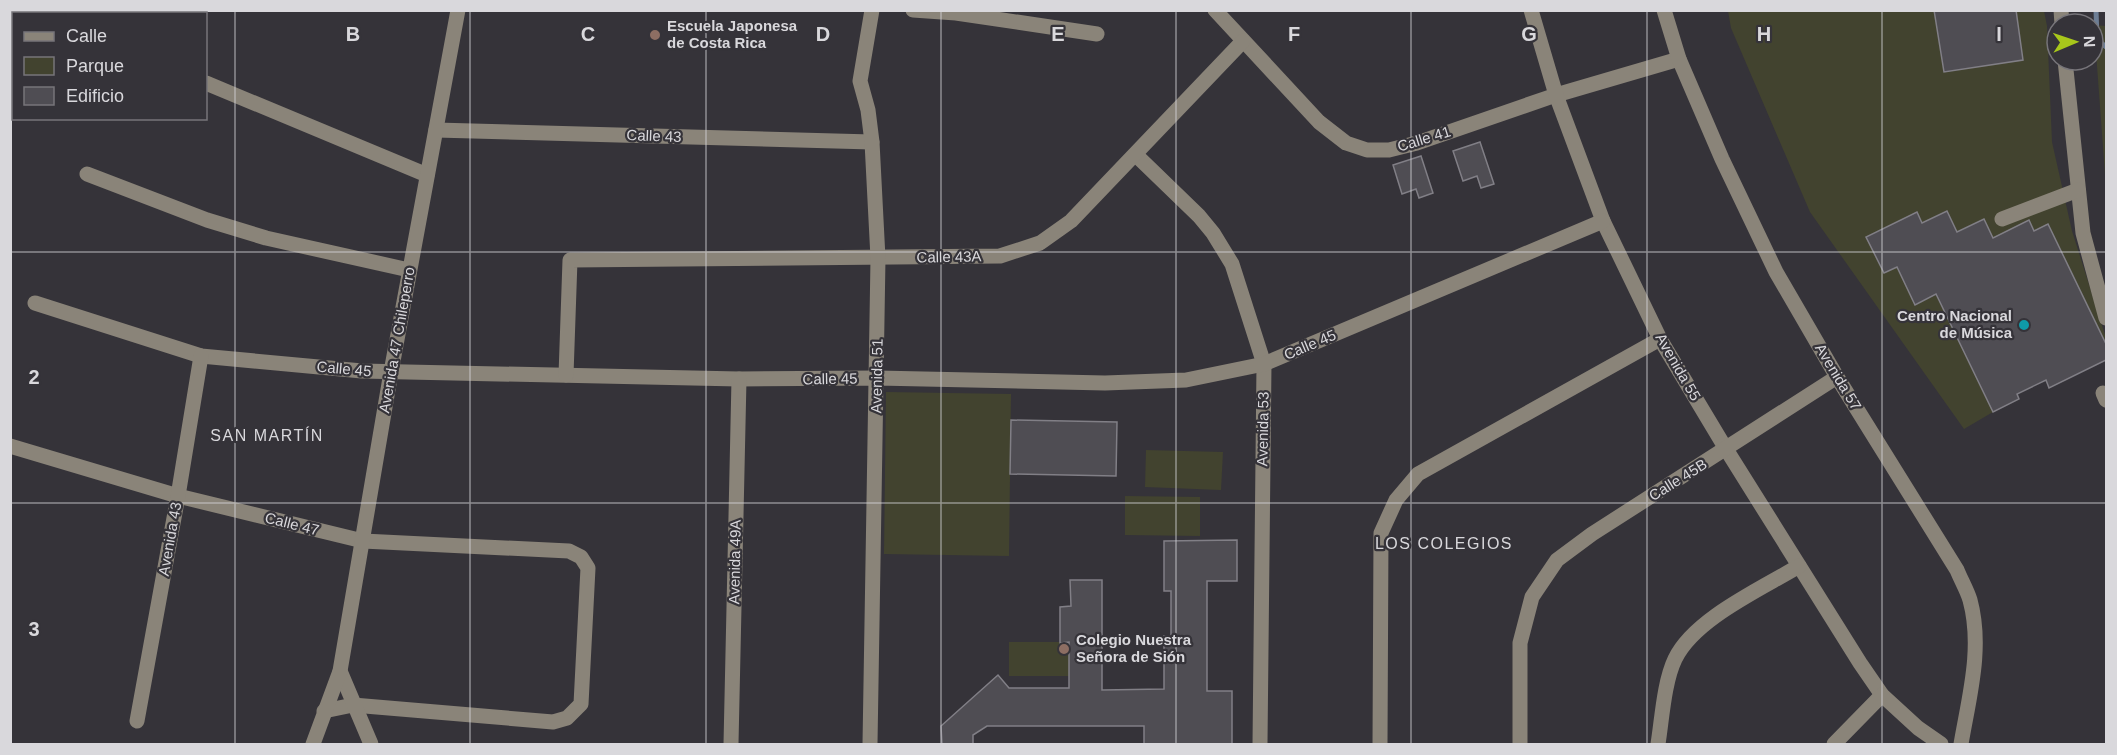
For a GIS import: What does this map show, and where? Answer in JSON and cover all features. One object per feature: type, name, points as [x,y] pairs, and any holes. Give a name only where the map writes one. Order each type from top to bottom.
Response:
[{"type":"street","name":"Avenida 47 Chileperro","points":[[312,744],[340,671],[409,270],[458,10]]},
{"type":"street","name":"Avenida 51","points":[[870,744],[878,378],[878,258],[872,142],[868,110],[860,81],[872,10]]},
{"type":"street","points":[[913,10],[956,12],[1097,34]]},
{"type":"street","name":"Calle 41","points":[[1215,10],[1320,122],[1346,143],[1367,150],[1389,150],[1417,143],[1556,95],[1679,59]]},
{"type":"street","name":"Avenida 55","points":[[1531,10],[1556,95],[1603,221],[1660,339],[1726,449],[1882,695],[1918,728],[1941,744]]},
{"type":"street","name":"Avenida 57","points":[[1664,10],[1679,59],[1722,159],[1776,272],[1837,377],[1957,570],[1970,599],[1976,634],[1976,662],[1961,744]]},
{"type":"street","name":"Calle 43A","points":[[566,375],[570,260],[1000,256],[1040,243],[1071,221],[1243,41]]},
{"type":"street","points":[[2067,72],[2083,233],[2106,318]]},
{"type":"street","points":[[207,83],[427,175]]},
{"type":"street","name":"Calle 43","points":[[436,130],[872,142]]},
{"type":"street","name":"Avenida 53","points":[[1136,155],[1213,233],[1232,264],[1264,364],[1260,744]]},
{"type":"street","points":[[87,174],[207,220],[266,238],[409,270]]},
{"type":"street","points":[[2002,219],[2078,190]]},
{"type":"street","name":"Calle 45","points":[[35,303],[201,356],[391,372],[739,380],[878,378],[1105,383],[1186,380],[1264,364],[1603,221]]},
{"type":"street","points":[[1380,744],[1381,533],[1396,500],[1418,474],[1660,339]]},
{"type":"street","name":"Avenida 43","points":[[137,722],[201,356]]},
{"type":"street","name":"Calle 45B","points":[[1520,744],[1520,644],[1532,597],[1557,560],[1592,534],[1837,377]]},
{"type":"street","name":"Avenida 49A","points":[[730,744],[739,380]]},
{"type":"street","name":"Calle 47","points":[[10,446],[178,496],[363,541],[568,551],[581,557],[588,568],[581,704],[567,718],[553,722],[353,705]]},
{"type":"street","points":[[1658,744],[1675,660],[1690,637],[1706,622],[1799,566]]},
{"type":"street","points":[[340,671],[370,744]]},
{"type":"street","points":[[1834,744],[1882,695]]},
{"type":"street","points":[[324,711],[353,705]]},
{"type":"green space","points":[[1728,11],[1934,11],[1944,72],[2023,60],[2016,11],[2044,11],[2045,72],[2049,72],[2052,142],[2072,231],[2106,344],[2048,224],[2034,231],[2029,220],[1993,238],[1984,219],[1962,229],[1979,266],[1943,227],[1953,223],[1947,211],[1922,223],[1917,212],[1867,237],[1884,273],[1905,263],[1915,305],[1936,295],[1993,412],[1964,429],[1810,212],[1731,28]]},
{"type":"green space","points":[[2105,26],[2106,26],[2106,188],[2097,72],[2105,72]]},
{"type":"green space","points":[[886,392],[1011,394],[1009,556],[884,554]]},
{"type":"green space","points":[[1146,450],[1223,452],[1221,490],[1145,487]]},
{"type":"green space","points":[[1125,496],[1200,497],[1200,536],[1125,535]]},
{"type":"green space","points":[[1009,642],[1069,642],[1069,676],[1009,676]]},
{"type":"building","points":[[1934,10],[2016,10],[2023,60],[1944,72]]},
{"type":"building","points":[[1480,142],[1494,184],[1481,188],[1477,176],[1463,181],[1453,151]]},
{"type":"building","points":[[1421,156],[1433,193],[1419,198],[1416,189],[1402,194],[1393,165]]},
{"type":"building","name":"Centro Nacional de Música","points":[[1947,211],[1957,232],[1984,219],[1993,238],[2029,220],[2034,231],[2048,224],[2106,344],[2106,360],[2049,388],[2046,380],[2017,394],[2019,399],[1993,412],[1936,294],[1915,305],[1897,267],[1884,273],[1866,237],[1917,212],[1922,223]]},
{"type":"building","points":[[1011,420],[1117,422],[1116,476],[1010,474]]},
{"type":"building","points":[[1237,540],[1237,581],[1207,581],[1207,691],[1232,691],[1232,744],[1144,744],[1144,726],[987,726],[973,735],[973,744],[942,744],[941,726],[998,675],[1009,688],[1069,688],[1069,642],[1060,643],[1060,607],[1071,606],[1070,580],[1102,580],[1102,690],[1164,689],[1164,636],[1171,636],[1171,591],[1164,591],[1164,541]]},
{"type":"waterway","points":[[2096,10],[2097,39],[2106,47]]},
{"type":"place","name":"Escuela Japonesa de Costa Rica","points":[[655,35]]},
{"type":"place","name":"Centro Nacional de Música","points":[[2024,325]]},
{"type":"place","name":"Colegio Nuestra Señora de Sión","points":[[1064,649]]},
{"type":"district","name":"SAN MARTÍN","points":[[267,435]]},
{"type":"district","name":"LOS COLEGIOS","points":[[1444,543]]}]
